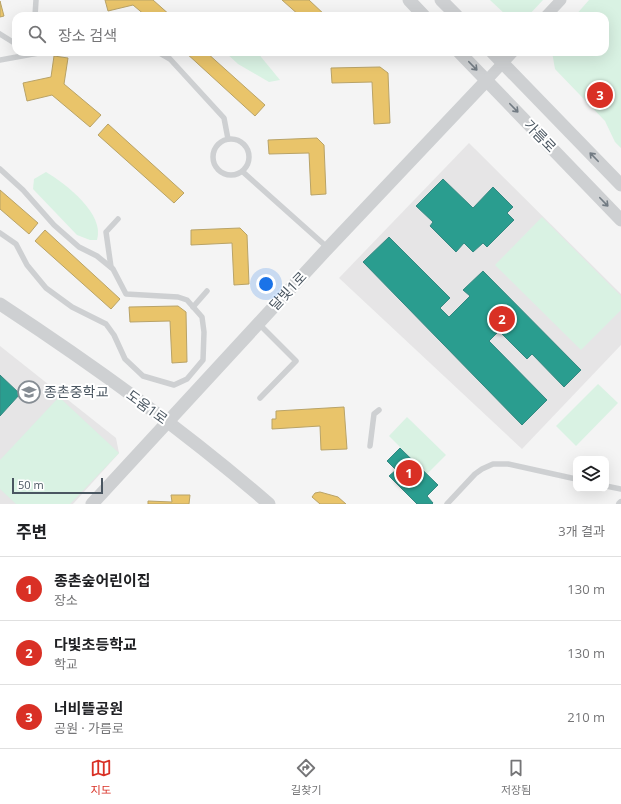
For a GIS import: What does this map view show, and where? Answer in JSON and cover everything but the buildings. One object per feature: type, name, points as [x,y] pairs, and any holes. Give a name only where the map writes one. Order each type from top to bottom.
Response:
[{"type":"street","points":[[409,0],[420,12]]},
{"type":"street","points":[[441,0],[453,12]]},
{"type":"street","points":[[550,12],[561,0]]},
{"type":"street","name":"가름로","points":[[463,56],[621,220]]},
{"type":"street","name":"가름로","points":[[496,56],[621,185]]},
{"type":"street","points":[[487,80],[509,56]]},
{"type":"street","name":"달빛1로","points":[[92,504],[328,248],[487,80]]},
{"type":"street","name":"도움1로","points":[[0,304],[45,333],[168,421],[269,504]]},
{"type":"lane","points":[[35,12],[36,0]]},
{"type":"lane","points":[[0,34],[12,42]]},
{"type":"lane","points":[[0,60],[18,56]]},
{"type":"lane","points":[[165,56],[170,59],[224,118],[228,139]]},
{"type":"lane","points":[[228,139],[240,142],[248,150],[249,162],[243,172],[231,176],[220,172],[215,167],[212,155],[218,144],[228,139]]},
{"type":"lane","points":[[0,169],[54,224],[79,246],[97,256],[111,267]]},
{"type":"lane","points":[[243,172],[328,248]]},
{"type":"lane","points":[[0,233],[16,244],[27,265],[46,288],[72,307],[106,324],[114,335],[125,359],[143,376],[174,385],[187,379],[203,360],[204,332],[202,317],[187,300],[178,297],[126,294],[111,267],[106,232],[118,219]]},
{"type":"lane","points":[[193,306],[207,290]]},
{"type":"lane","points":[[258,324],[296,361],[260,398]]},
{"type":"lane","points":[[370,446],[374,414],[379,410]]},
{"type":"lane","points":[[447,504],[475,474],[493,464],[508,464],[573,478]]},
{"type":"lane","points":[[609,487],[621,489]]},
{"type":"shaded area","points":[[469,143],[621,294],[621,345],[522,449],[339,278]]},
{"type":"shaded area","name":"종촌중학교","points":[[0,346],[116,438],[119,453],[73,504],[0,504]]},
{"type":"green space","points":[[490,0],[543,0],[532,12],[503,12]]},
{"type":"green space","points":[[589,0],[621,0],[621,148],[615,142],[605,121],[555,69],[553,56],[609,56],[609,12],[578,12]]},
{"type":"green space","points":[[229,56],[260,56],[280,80],[269,82],[238,64]]},
{"type":"green space","points":[[46,172],[64,184],[90,210],[98,230],[97,240],[90,240],[77,235],[33,189],[34,179]]},
{"type":"green space","points":[[542,217],[621,296],[621,310],[581,350],[495,265]]},
{"type":"green space","points":[[598,384],[618,403],[576,446],[556,426]]},
{"type":"green space","name":"종촌중학교","points":[[59,397],[119,453],[70,504],[16,504],[0,489],[0,460]]},
{"type":"green space","points":[[407,417],[446,455],[427,474],[389,436]]},
{"type":"place","name":"너비뜰공원","points":[[600,95]]},
{"type":"place","name":"다빛초등학교","points":[[502,319]]},
{"type":"place","name":"종촌중학교","points":[[29,392]]},
{"type":"place","name":"종촌숲어린이집","points":[[409,473]]}]
